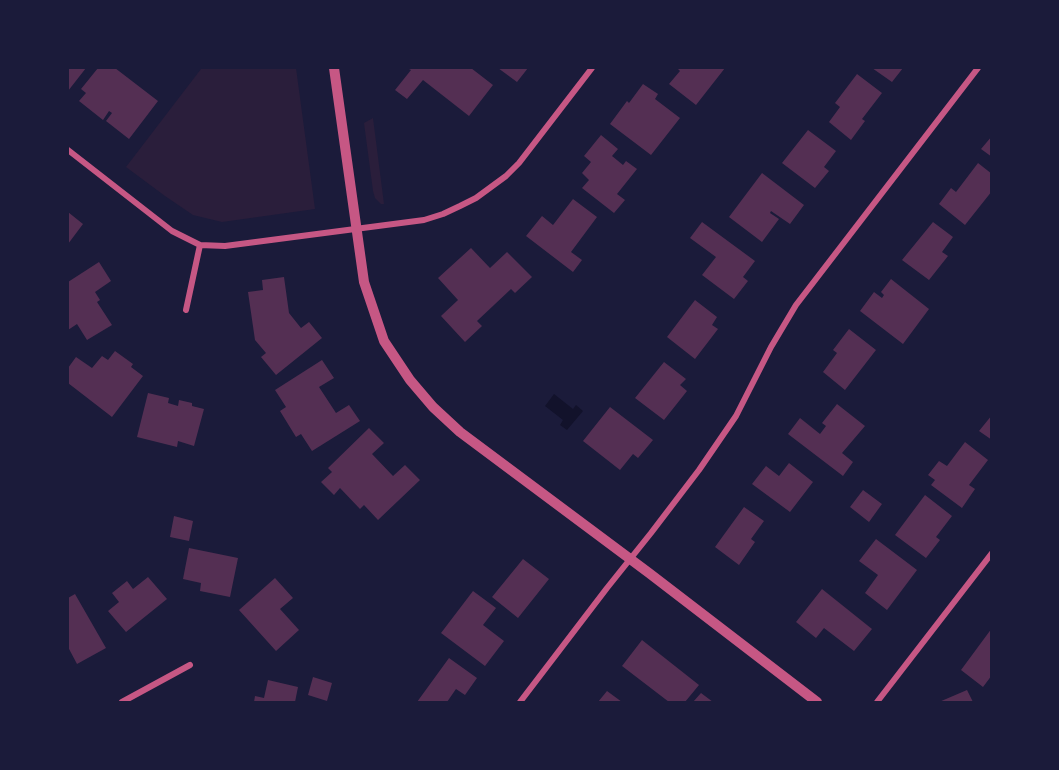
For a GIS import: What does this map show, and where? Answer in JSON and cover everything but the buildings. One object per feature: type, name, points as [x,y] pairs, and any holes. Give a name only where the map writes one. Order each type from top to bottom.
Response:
[{"type":"street","points":[[334,68],[364,282],[384,340],[410,380],[433,407],[460,432],[817,702]]},
{"type":"street","points":[[68,150],[172,231],[200,245],[225,246],[423,220],[460,206],[506,176],[519,163],[592,68]]},
{"type":"street","points":[[520,702],[721,440],[796,305],[978,68]]},
{"type":"street","points":[[186,310],[200,245]]},
{"type":"street","points":[[877,702],[992,553]]},
{"type":"street","points":[[122,702],[190,665]]},
{"type":"shaded area","points":[[199,68],[296,68],[315,209],[222,222],[193,215],[126,167],[201,69]]},
{"type":"shaded area","points":[[373,118],[384,204],[375,198],[373,191],[364,123]]},
{"type":"shaded area","points":[[554,394],[573,409],[576,405],[583,411],[567,430],[560,425],[563,420],[545,406]]}]
